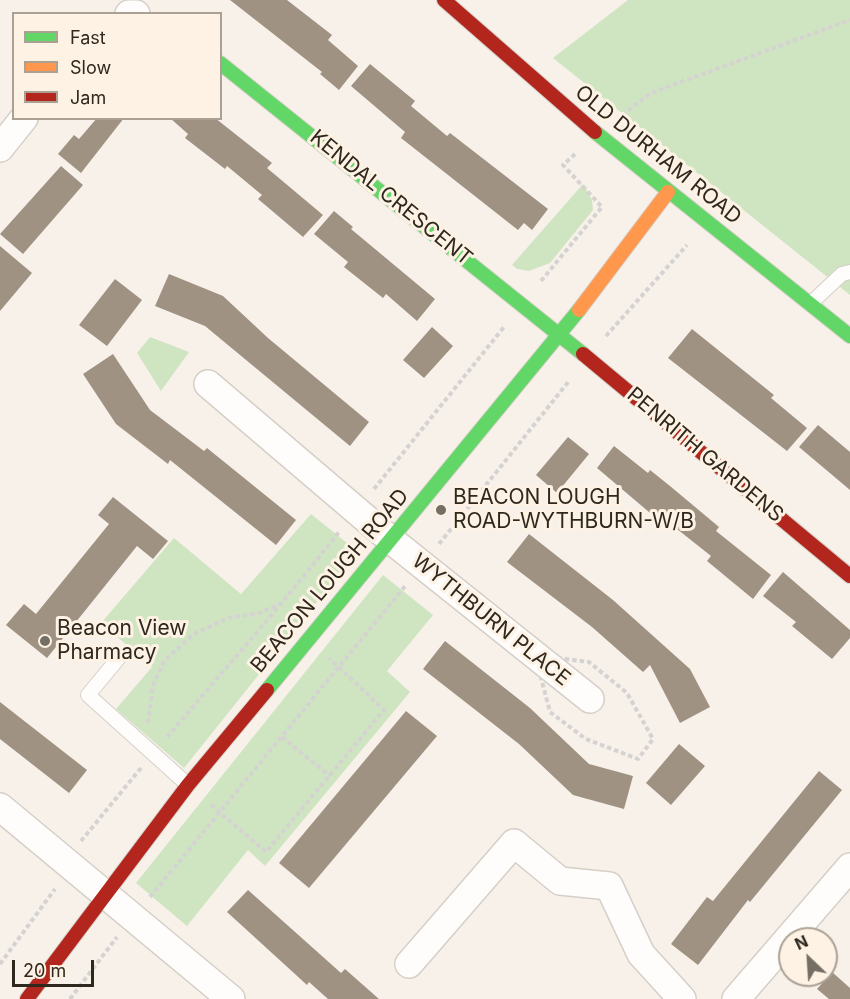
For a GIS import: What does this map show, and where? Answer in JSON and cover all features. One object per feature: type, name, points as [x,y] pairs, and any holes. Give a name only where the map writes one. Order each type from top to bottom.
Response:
[{"type":"street","name":"OLD DURHAM ROAD","points":[[444,0],[597,134],[850,336]]},
{"type":"street","name":"KENDAL CRESCENT","points":[[222,65],[560,335]]},
{"type":"street","points":[[0,148],[22,120]]},
{"type":"street","name":"BEACON LOUGH ROAD","points":[[27,999],[188,785],[560,335],[668,192]]},
{"type":"street","name":"PENRITH GARDENS","points":[[560,335],[850,576]]},
{"type":"street","name":"WYTHBURN PLACE","points":[[208,384],[356,511],[590,699]]},
{"type":"street","points":[[0,807],[231,999]]},
{"type":"street","points":[[409,964],[514,843],[560,881],[609,886],[641,954],[682,999]]},
{"type":"street","points":[[736,999],[845,882]]},
{"type":"lane","points":[[809,304],[842,274],[850,272]]},
{"type":"lane","points":[[121,655],[88,695],[188,785]]},
{"type":"path","points":[[0,964],[53,895],[65,860],[152,754],[282,603],[602,207],[563,165],[597,134],[651,93],[850,20]]},
{"type":"path","points":[[70,999],[133,916],[221,813],[423,565],[587,357],[707,223]]},
{"type":"path","points":[[152,754],[147,722],[153,685],[165,660],[194,634],[228,618],[259,613],[282,603]]},
{"type":"path","points":[[188,785],[267,852],[330,776],[384,710],[309,639]]},
{"type":"path","points":[[282,737],[330,776]]},
{"type":"green space","points":[[628,0],[850,0],[850,295],[553,58]]},
{"type":"green space","points":[[583,184],[592,200],[593,210],[550,263],[529,271],[517,269],[512,265]]},
{"type":"green space","points":[[150,337],[189,352],[161,391],[137,353]]},
{"type":"green space","points":[[311,514],[352,547],[353,557],[184,768],[116,709],[152,667],[101,623],[174,538],[241,594]]},
{"type":"green space","points":[[383,575],[433,615],[387,671],[410,692],[265,866],[248,850],[187,926],[136,883]]},
{"type":"building","points":[[230,0],[287,0],[332,35],[328,40],[358,66],[339,90],[320,74],[322,72]]},
{"type":"building","points":[[370,64],[415,101],[411,106],[447,136],[450,133],[548,209],[532,230],[524,223],[518,230],[401,138],[405,132],[351,86]]},
{"type":"building","points":[[95,120],[122,120],[81,173],[58,154],[74,135],[79,139]]},
{"type":"building","points":[[172,120],[218,120],[272,163],[267,168],[323,215],[303,237],[258,199],[262,195],[227,166],[225,169],[185,138],[188,134]]},
{"type":"building","points":[[61,166],[83,185],[23,254],[0,234]]},
{"type":"building","points":[[334,211],[353,227],[351,229],[435,299],[417,321],[386,294],[383,298],[344,267],[348,262],[314,234]]},
{"type":"building","points":[[0,246],[32,273],[0,311]]},
{"type":"building","points":[[169,274],[223,296],[268,338],[369,422],[350,446],[205,326],[155,306]]},
{"type":"building","points":[[115,279],[142,300],[107,346],[79,325]]},
{"type":"building","points":[[432,327],[453,346],[424,378],[403,360]]},
{"type":"building","points":[[692,329],[774,395],[771,398],[807,428],[787,451],[668,358]]},
{"type":"building","points":[[113,354],[150,410],[204,451],[207,448],[296,520],[276,545],[170,460],[168,464],[116,424],[83,374]]},
{"type":"building","points":[[818,425],[850,452],[850,490],[799,447]]},
{"type":"building","points":[[568,437],[589,454],[557,493],[536,475]]},
{"type":"building","points":[[614,446],[648,473],[650,470],[670,486],[719,527],[716,531],[771,575],[753,599],[707,561],[711,556],[672,525],[669,529],[597,468]]},
{"type":"building","points":[[113,497],[168,541],[153,559],[137,546],[47,658],[6,625],[24,604],[36,614],[109,524],[98,515]]},
{"type":"building","points":[[529,534],[613,600],[690,669],[710,707],[680,723],[650,665],[643,672],[592,627],[507,562]]},
{"type":"building","points":[[783,572],[850,630],[850,638],[832,659],[792,626],[796,622],[763,596]]},
{"type":"building","points":[[445,641],[530,708],[589,764],[633,776],[624,809],[573,795],[519,744],[423,669]]},
{"type":"building","points":[[0,702],[87,770],[69,793],[0,739]]},
{"type":"building","points":[[406,711],[437,736],[309,888],[279,863]]},
{"type":"building","points":[[679,744],[705,766],[671,805],[646,783]]},
{"type":"building","points":[[819,771],[842,790],[750,902],[748,900],[698,965],[671,944],[707,897],[713,901]]},
{"type":"building","points":[[248,890],[341,973],[345,969],[379,999],[328,999],[309,982],[307,985],[227,912]]},
{"type":"building","points":[[838,977],[850,988],[850,999],[829,999],[817,989],[819,987],[838,987]]},
{"type":"traffic: fast","points":[[222,65],[583,354]]},
{"type":"traffic: fast","points":[[595,132],[850,336]]},
{"type":"traffic: fast","points":[[267,690],[579,310]]},
{"type":"traffic: slow","points":[[579,310],[668,192]]},
{"type":"traffic: jam","points":[[444,0],[595,132]]},
{"type":"traffic: jam","points":[[583,354],[850,576]]},
{"type":"traffic: jam","points":[[27,999],[188,785],[267,690]]},
{"type":"place","name":"BEACON LOUGH ROAD-WYTHBURN-W/B","points":[[441,510]]},
{"type":"place","name":"Beacon View Pharmacy","points":[[45,641]]}]
